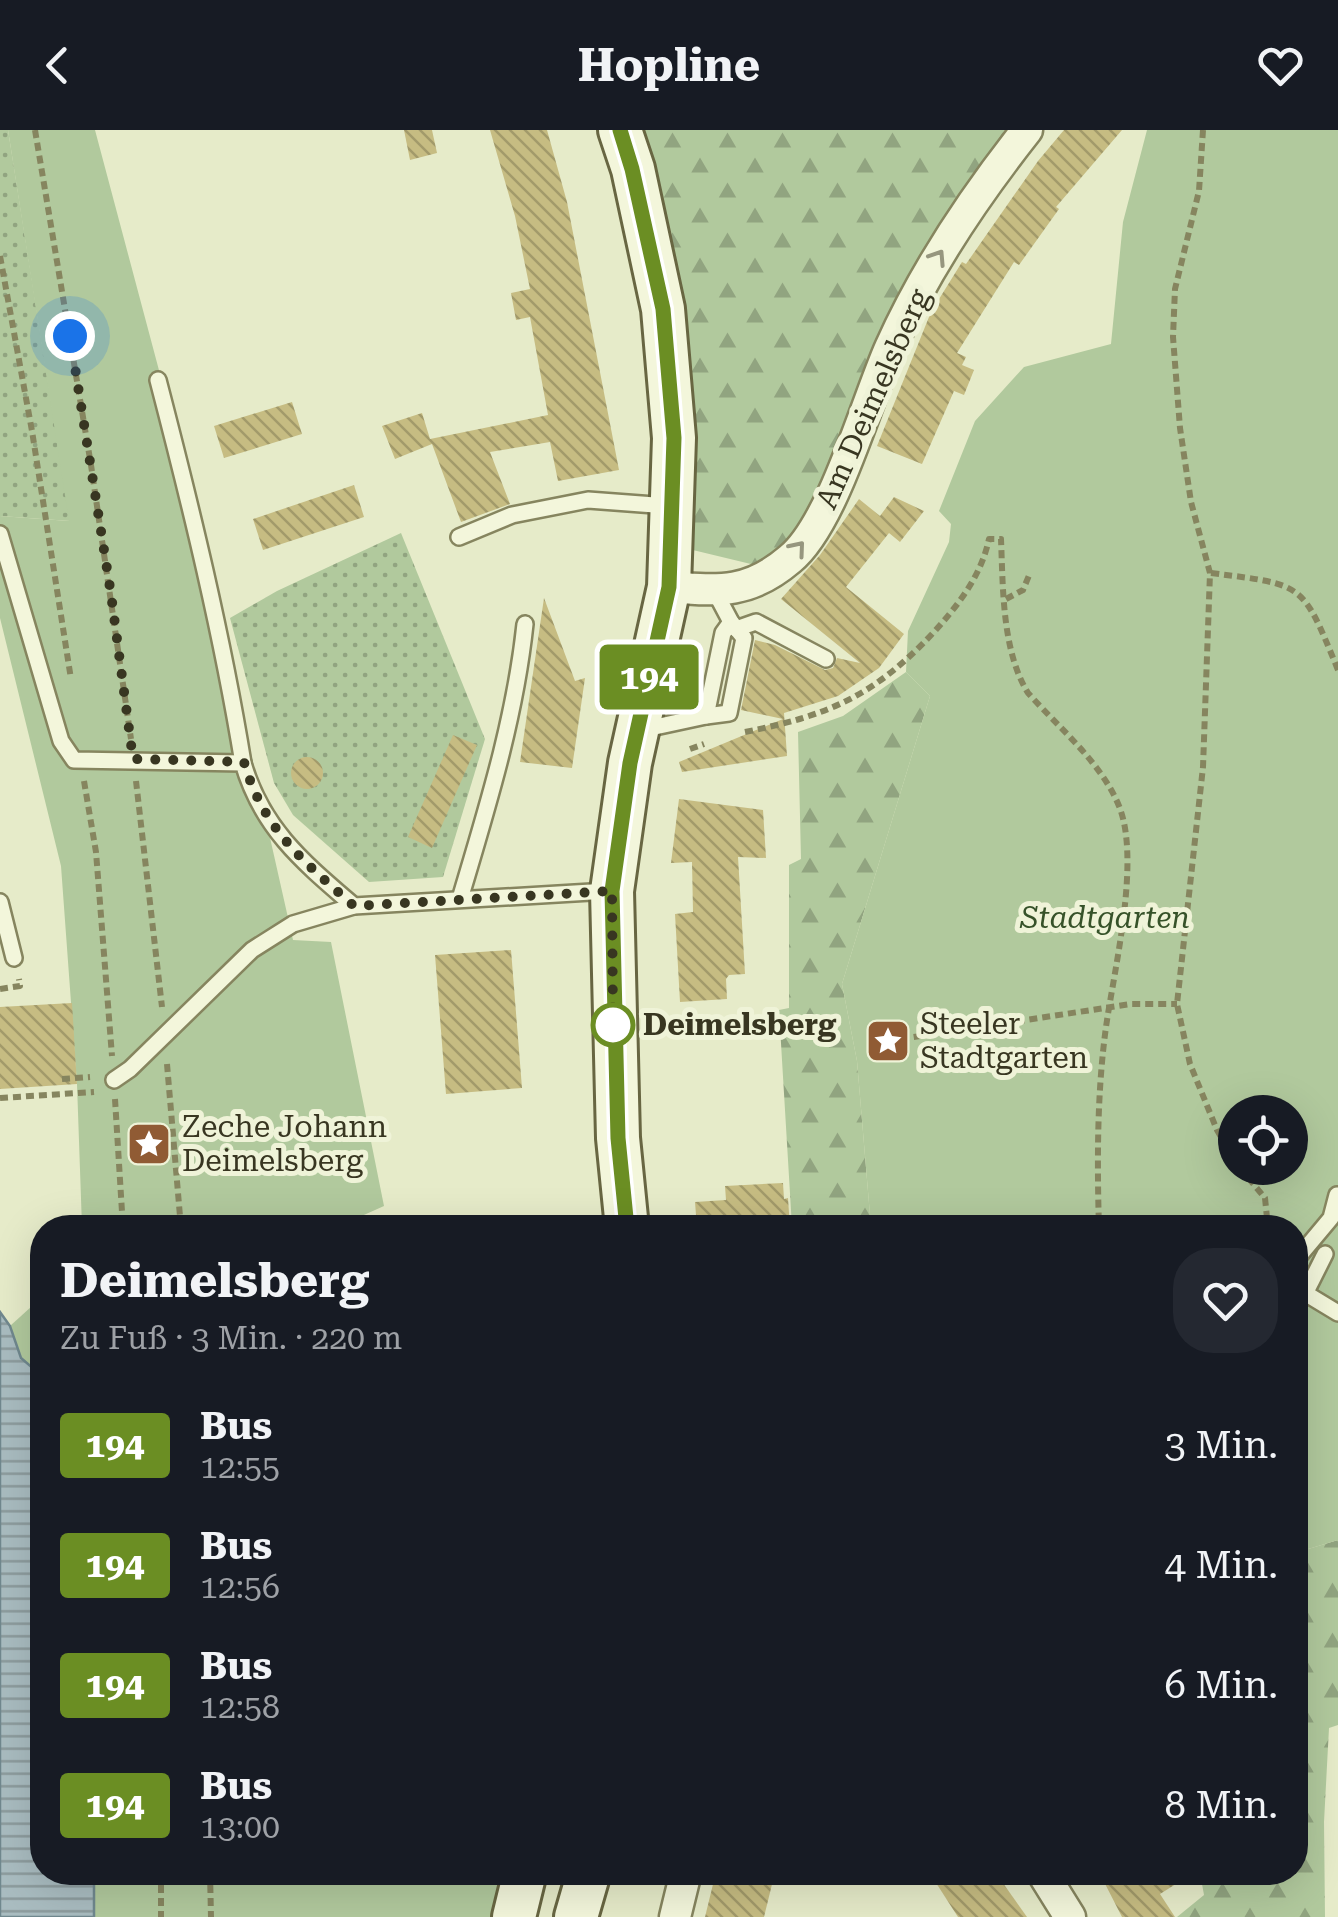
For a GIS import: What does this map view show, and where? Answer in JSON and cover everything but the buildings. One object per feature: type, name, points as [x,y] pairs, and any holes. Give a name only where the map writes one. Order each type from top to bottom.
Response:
[{"type":"main road","points":[[620,130],[663,309],[674,438],[669,587],[637,730],[612,891],[618,1138],[626,1215]]},
{"type":"main road","points":[[514,1917],[523,1885]]},
{"type":"main road","points":[[576,1917],[586,1885]]},
{"type":"street","name":"Am Deimelsberg","points":[[669,587],[714,590],[753,584],[793,558],[821,518],[890,348],[933,264],[1027,130]]},
{"type":"street","points":[[676,1917],[683,1885]]},
{"type":"street","points":[[1050,1885],[1070,1917]]},
{"type":"lane","points":[[158,380],[186,486],[252,793],[290,848],[354,906]]},
{"type":"lane","points":[[459,537],[512,515],[588,500],[672,506]]},
{"type":"lane","points":[[0,534],[61,741],[74,760],[244,762]]},
{"type":"lane","points":[[637,730],[729,713],[744,638],[714,590]]},
{"type":"lane","points":[[734,626],[756,622],[826,659]]},
{"type":"lane","points":[[460,899],[519,681],[525,624]]},
{"type":"lane","points":[[114,1080],[266,938],[293,924],[354,906],[612,891]]},
{"type":"lane","points":[[0,902],[14,958]]},
{"type":"lane","points":[[1308,1245],[1331,1218],[1337,1195]]},
{"type":"lane","points":[[1308,1278],[1325,1254]]},
{"type":"lane","points":[[1308,1295],[1338,1314]]},
{"type":"path","points":[[35,130],[92,465],[133,759],[165,1035],[179,1215]]},
{"type":"path","points":[[1203,130],[1199,191],[1176,289],[1173,337],[1191,502],[1210,573],[1203,767],[1177,1004],[1190,1064],[1218,1132]]},
{"type":"path","points":[[0,256],[72,688]]},
{"type":"path","points":[[792,724],[840,706],[874,687],[906,662],[962,601],[986,555],[989,539],[1002,540],[1011,646],[1020,679],[1028,693],[1100,772],[1121,810],[1126,878],[1102,1078],[1098,1215]]},
{"type":"path","points":[[1210,573],[1276,582],[1292,588],[1306,601],[1338,670]]},
{"type":"path","points":[[1006,600],[1023,590],[1030,574]]},
{"type":"path","points":[[83,763],[98,869],[122,1215]]},
{"type":"path","points":[[888,1041],[1130,1004],[1177,1004]]},
{"type":"path","points":[[62,1079],[77,1078]]},
{"type":"path","points":[[0,1098],[94,1092]]},
{"type":"path","points":[[1254,1185],[1265,1198],[1267,1215]]},
{"type":"path","points":[[161,1885],[162,1917]]},
{"type":"path","points":[[210,1885],[211,1917]]},
{"type":"green space","points":[[0,130],[8,130],[70,521],[0,516]]},
{"type":"green space","points":[[8,130],[95,130],[197,513],[293,940],[331,942],[384,1206],[364,1215],[82,1215],[77,1084],[61,866],[0,618],[0,516],[69,521]]},
{"type":"green space","points":[[622,130],[1017,130],[915,271],[862,372],[806,536],[755,565],[672,545]]},
{"type":"green space","name":"Stadtgarten","points":[[1147,130],[1338,130],[1338,1540],[1308,1549],[1308,1215],[870,1215],[857,1061],[842,984],[930,696],[906,672],[908,631],[949,542],[951,524],[939,511],[975,421],[1024,367],[1111,344],[1123,222]]},
{"type":"green space","points":[[401,533],[485,739],[443,877],[369,882],[293,815],[274,783],[230,618],[277,591]]},
{"type":"green space","points":[[906,672],[930,696],[842,984],[857,1061],[870,1215],[791,1215],[779,1010],[789,1008],[789,865],[801,859],[798,732],[843,716]]},
{"type":"green space","points":[[30,1308],[30,1366],[21,1358],[10,1326]]},
{"type":"green space","points":[[1338,1540],[1338,1725],[1329,1728],[1324,1822],[1325,1917],[1177,1917],[1204,1895],[1202,1885],[1308,1885],[1308,1549]]},
{"type":"green space","points":[[94,1885],[518,1885],[509,1917],[94,1917]]},
{"type":"shaded area","points":[[0,1312],[10,1326],[21,1358],[30,1366],[30,1885],[94,1885],[94,1917],[0,1917]]},
{"type":"bus line","name":"194","points":[[620,130],[663,309],[674,438],[669,587],[630,763],[612,891],[613,1023],[626,1215]]},
{"type":"place","name":"Deimelsberg","points":[[613,1025]]},
{"type":"place","name":"Steeler Stadtgarten","points":[[888,1041]]},
{"type":"place","name":"Zeche Johann Deimelsberg","points":[[149,1144]]},
{"type":"route","points":[[70,336],[133,759],[244,762],[252,793],[275,830],[354,906],[612,891],[613,1025]]}]
